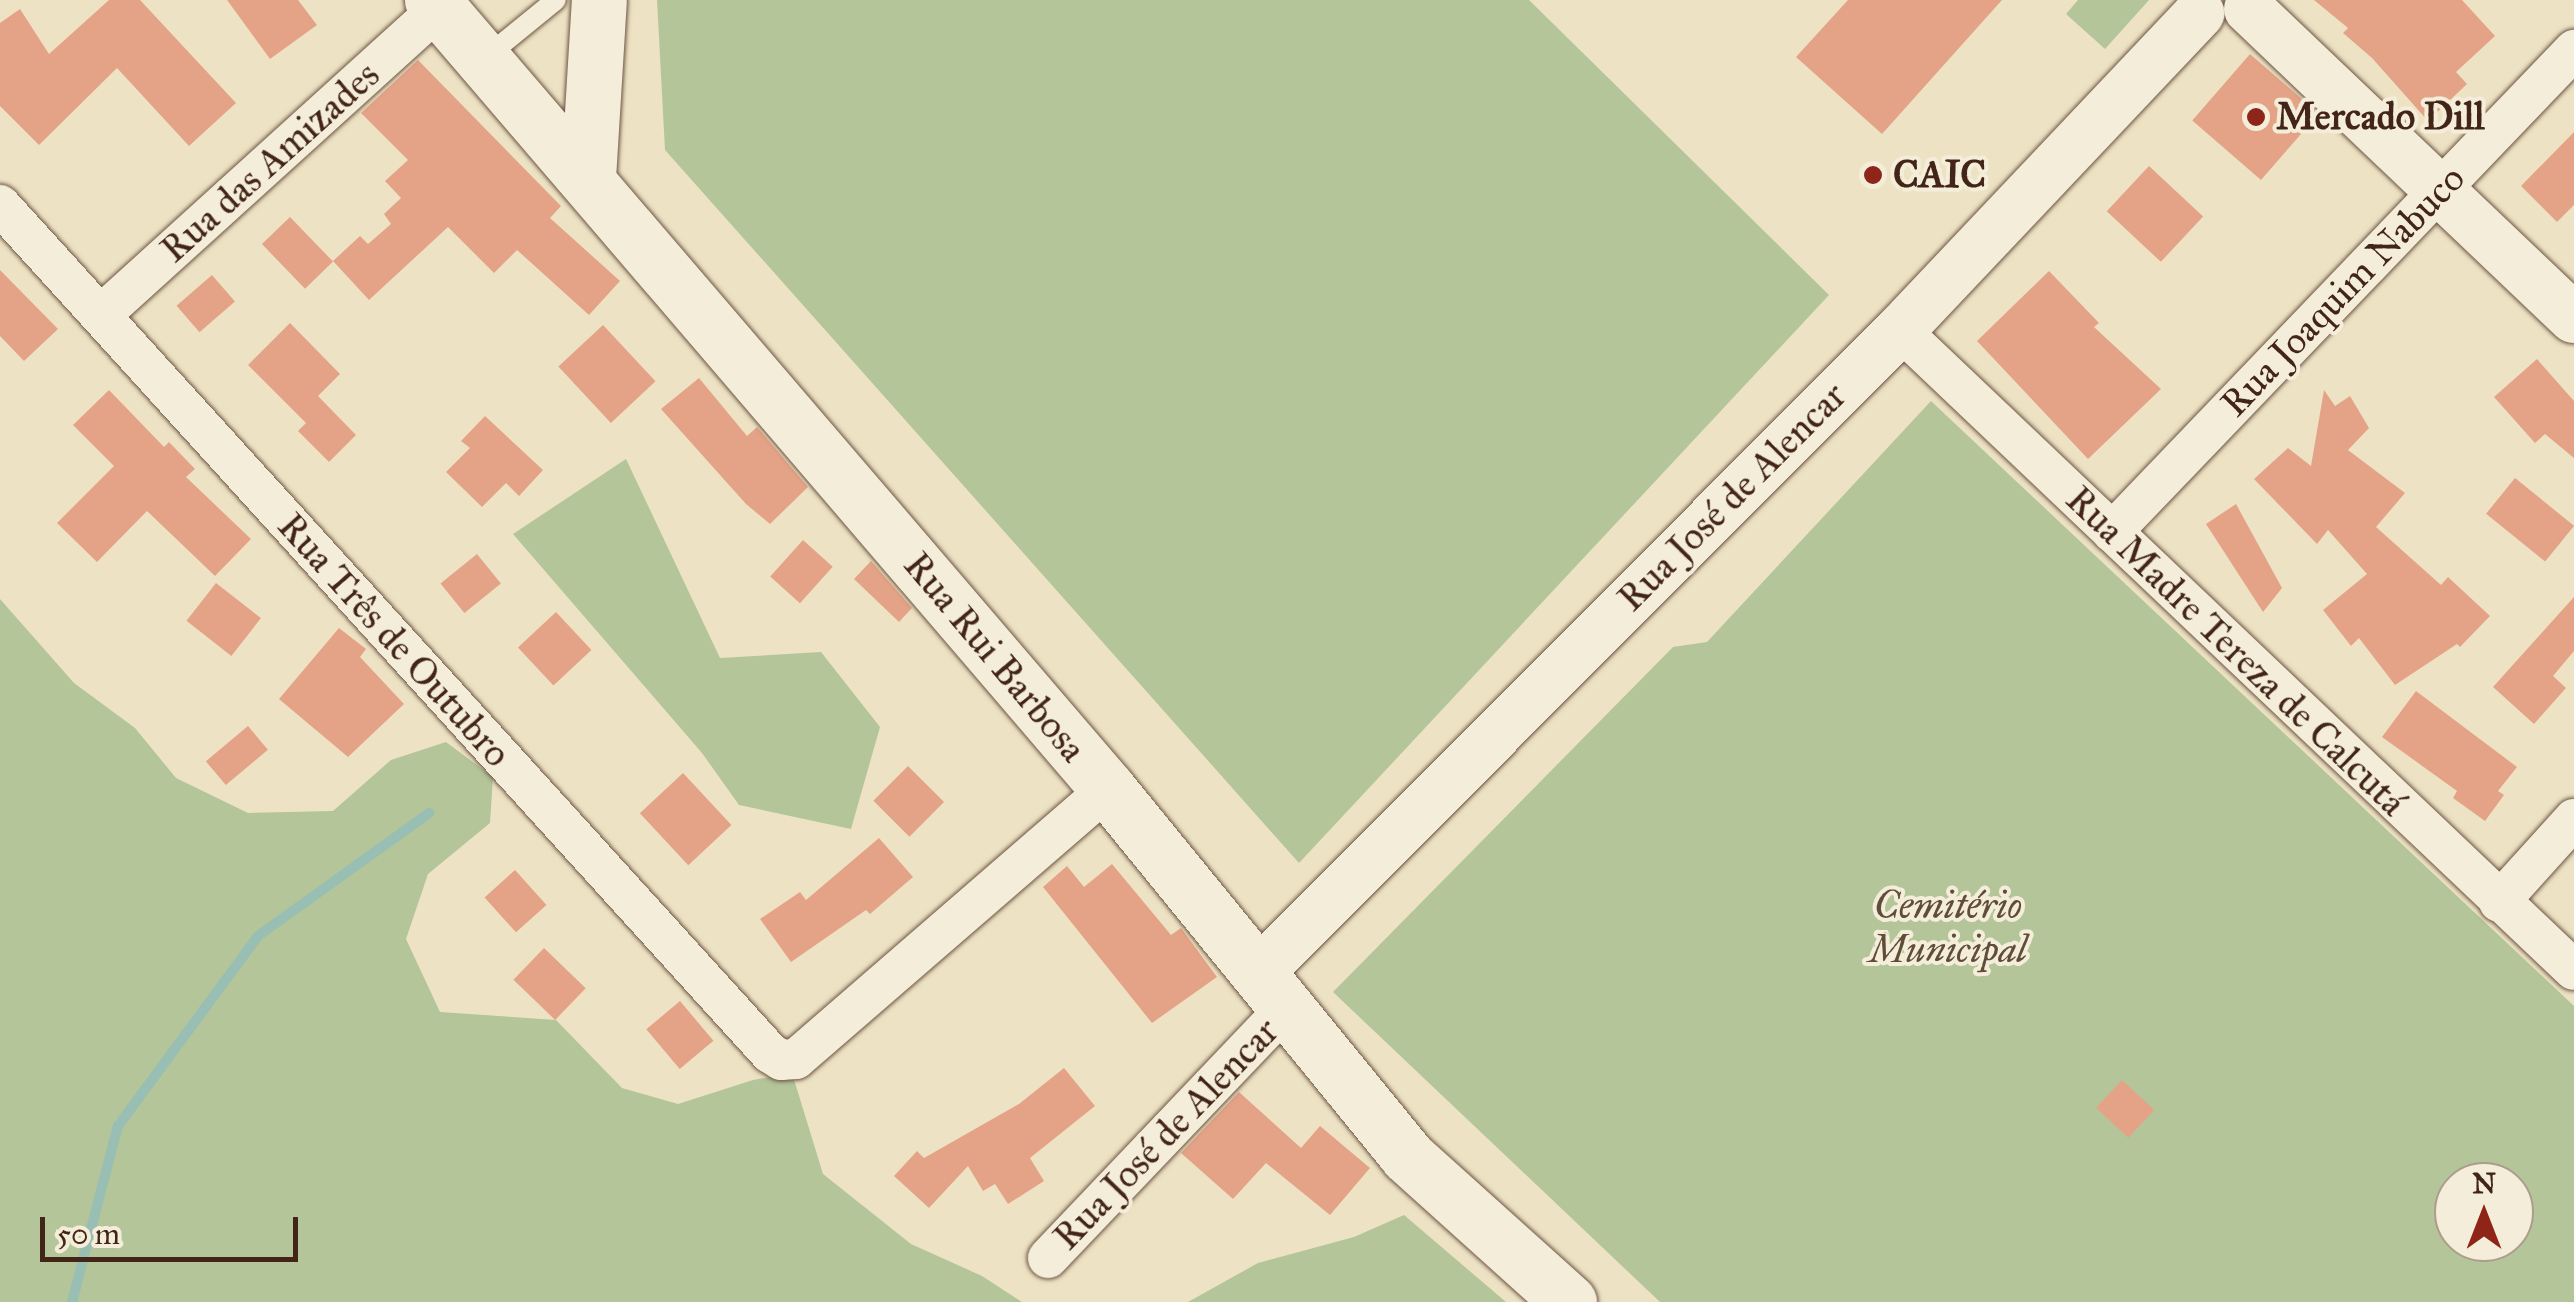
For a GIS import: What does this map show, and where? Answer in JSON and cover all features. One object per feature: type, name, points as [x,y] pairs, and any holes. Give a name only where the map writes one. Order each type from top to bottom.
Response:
[{"type":"main road","points":[[588,178],[599,0]]},
{"type":"main road","name":"Rua Rui Barbosa","points":[[444,3],[480,62],[588,178],[1108,788],[1407,1156],[1569,1302]]},
{"type":"street","name":"Rua das Amizades","points":[[100,316],[444,3]]},
{"type":"street","points":[[2196,7],[2212,22],[2225,23],[2251,5],[2438,192],[2574,318]]},
{"type":"street","name":"Rua José de Alencar","points":[[1048,1258],[1271,992],[1900,330],[2196,7]]},
{"type":"street","name":"Rua Joaquim Nabuco","points":[[2112,532],[2574,50]]},
{"type":"street","name":"Rua Três de Outubro","points":[[0,205],[770,1054],[781,1060],[796,1059],[1108,788]]},
{"type":"street","name":"Rua Madre Tereza de Calcutá","points":[[1900,330],[2574,970]]},
{"type":"street","points":[[2499,902],[2574,820]]},
{"type":"lane","points":[[480,62],[556,0]]},
{"type":"green space","points":[[657,0],[1529,0],[1829,295],[1299,863],[665,150]]},
{"type":"green space","points":[[2078,0],[2149,0],[2105,49],[2066,14]]},
{"type":"green space","name":"Cemitério Municipal","points":[[1931,401],[2574,1006],[2574,1302],[1660,1302],[1333,992],[1673,647],[1707,642]]},
{"type":"green space","points":[[626,459],[720,658],[821,652],[880,727],[851,829],[739,805],[702,753],[513,534]]},
{"type":"green space","points":[[0,599],[74,683],[135,728],[176,778],[248,813],[333,811],[391,760],[446,742],[493,777],[490,823],[428,874],[406,939],[440,1012],[556,1020],[622,1088],[678,1104],[753,1080],[792,1073],[823,1174],[911,1244],[982,1276],[1022,1302],[0,1302]]},
{"type":"green space","points":[[1404,1215],[1506,1302],[1188,1302],[1258,1263],[1354,1237]]},
{"type":"building","points":[[109,0],[140,0],[236,103],[189,146],[117,68],[39,145],[0,106],[0,23],[20,9],[49,54]]},
{"type":"building","points":[[227,0],[298,0],[317,25],[270,59]]},
{"type":"building","points":[[1848,0],[2002,0],[1882,134],[1796,57]]},
{"type":"building","points":[[2314,0],[2462,0],[2495,36],[2456,72],[2467,84],[2428,121],[2372,58],[2343,33],[2348,28]]},
{"type":"building","name":"Mercado Dill","points":[[2250,54],[2319,114],[2261,180],[2192,120]]},
{"type":"building","points":[[418,60],[561,206],[550,218],[620,281],[589,315],[517,250],[494,273],[448,227],[369,300],[333,261],[360,236],[368,244],[391,224],[384,214],[401,198],[385,181],[408,160],[361,113]]},
{"type":"building","points":[[2574,132],[2574,205],[2557,222],[2521,186]]},
{"type":"building","points":[[2149,166],[2203,216],[2161,262],[2107,211]]},
{"type":"building","points":[[290,217],[333,262],[305,289],[262,244]]},
{"type":"building","points":[[0,270],[58,329],[24,361],[0,336]]},
{"type":"building","points":[[2049,271],[2099,323],[2094,327],[2161,389],[2088,459],[1977,341]]},
{"type":"building","points":[[212,275],[235,301],[199,332],[177,306]]},
{"type":"building","points":[[290,323],[340,374],[318,396],[356,435],[329,462],[298,431],[306,423],[248,365]]},
{"type":"building","points":[[603,325],[656,381],[611,423],[558,367]]},
{"type":"building","points":[[2537,359],[2574,401],[2574,458],[2545,434],[2535,443],[2494,397]]},
{"type":"building","points":[[699,378],[747,436],[757,427],[808,487],[770,524],[746,504],[661,409]]},
{"type":"building","points":[[109,390],[164,447],[169,442],[195,469],[186,477],[251,539],[215,576],[147,511],[97,562],[57,523],[114,466],[73,425]]},
{"type":"building","points":[[2324,390],[2335,406],[2350,396],[2369,428],[2348,450],[2405,493],[2376,527],[2441,585],[2448,577],[2490,616],[2460,647],[2457,644],[2395,685],[2359,638],[2351,646],[2323,610],[2367,574],[2328,530],[2317,544],[2254,479],[2288,448],[2311,466]]},
{"type":"building","points":[[485,416],[543,470],[519,496],[506,483],[482,507],[446,472],[470,448],[461,441]]},
{"type":"building","points":[[2515,478],[2574,526],[2545,562],[2486,514]]},
{"type":"building","points":[[2236,504],[2282,588],[2263,612],[2206,524]]},
{"type":"building","points":[[803,540],[833,567],[800,603],[770,576]]},
{"type":"building","points":[[477,554],[501,584],[464,613],[440,584]]},
{"type":"building","points":[[871,561],[912,608],[899,622],[854,579]]},
{"type":"building","points":[[216,583],[261,618],[231,656],[186,621]]},
{"type":"building","points":[[2574,597],[2574,651],[2553,676],[2566,688],[2534,724],[2493,687]]},
{"type":"building","points":[[556,612],[591,650],[553,685],[518,647]]},
{"type":"building","points":[[339,628],[366,649],[360,657],[404,704],[348,757],[279,699]]},
{"type":"building","points":[[2416,691],[2517,767],[2498,791],[2504,795],[2485,821],[2453,798],[2457,791],[2382,737]]},
{"type":"building","points":[[248,726],[268,750],[226,785],[206,761]]},
{"type":"building","points":[[908,766],[944,802],[909,837],[873,801]]},
{"type":"building","points":[[683,773],[731,825],[688,865],[640,813]]},
{"type":"building","points":[[879,838],[913,877],[870,914],[866,910],[791,962],[760,919],[800,892],[806,900]]},
{"type":"building","points":[[1112,864],[1171,935],[1181,928],[1217,977],[1152,1023],[1043,887],[1067,866],[1084,887]]},
{"type":"building","points":[[515,870],[546,905],[516,932],[485,897]]},
{"type":"building","points":[[544,948],[586,988],[555,1020],[513,980]]},
{"type":"building","points":[[680,1001],[713,1041],[680,1069],[646,1029]]},
{"type":"building","points":[[1064,1068],[1095,1106],[1030,1158],[1044,1181],[1008,1204],[995,1184],[983,1191],[968,1166],[929,1208],[894,1176],[917,1151],[924,1158],[1019,1104]]},
{"type":"building","points":[[2122,1080],[2154,1110],[2128,1138],[2096,1108]]},
{"type":"building","points":[[1239,1092],[1301,1148],[1320,1126],[1370,1168],[1330,1215],[1266,1163],[1233,1199],[1181,1153]]},
{"type":"waterway","points":[[72,1302],[118,1126],[258,936],[429,813]]},
{"type":"place","name":"Mercado Dill","points":[[2256,117]]},
{"type":"place","name":"CAIC","points":[[1873,175]]}]
